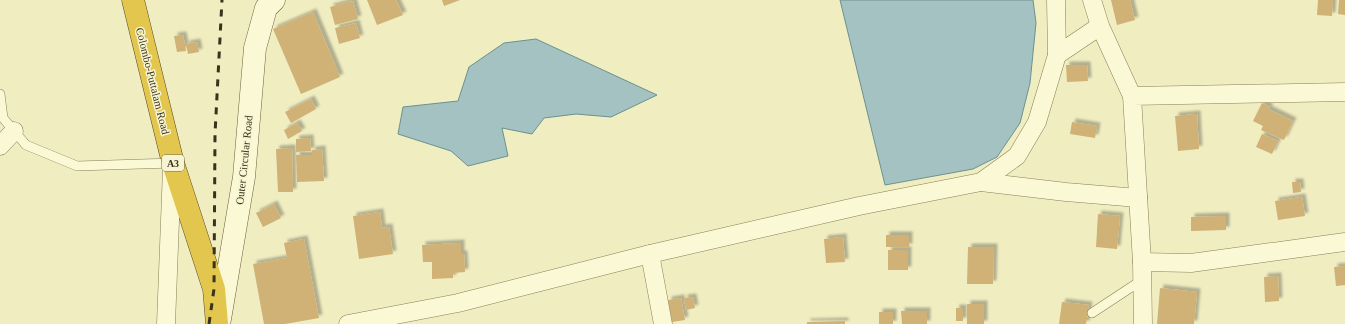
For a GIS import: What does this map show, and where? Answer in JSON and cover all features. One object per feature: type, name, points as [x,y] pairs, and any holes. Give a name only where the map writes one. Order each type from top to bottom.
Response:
[{"type":"highway","name":"Colombo-Puttalam Road","points":[[133,0],[173,163],[214,289],[218,324]]},
{"type":"street","name":"Outer Circular Road","points":[[218,324],[244,177],[255,48],[266,8],[274,0]]},
{"type":"street","points":[[981,182],[1017,156],[1037,122],[1057,55],[1056,0]]},
{"type":"street","points":[[1092,0],[1100,26],[1132,96],[1142,262],[1143,324]]},
{"type":"street","points":[[1057,55],[1100,26]]},
{"type":"street","points":[[1132,96],[1345,92]]},
{"type":"street","points":[[0,146],[14,131]]},
{"type":"street","points":[[166,324],[173,163]]},
{"type":"street","points":[[348,324],[458,303],[650,254],[859,206],[981,182],[1066,192],[1138,198]]},
{"type":"street","points":[[1142,262],[1191,263],[1345,242]]},
{"type":"street","points":[[650,254],[663,324]]},
{"type":"lane","points":[[0,94],[3,118],[26,145],[77,166],[173,163]]},
{"type":"lane","points":[[1092,313],[1142,280]]},
{"type":"water","points":[[840,0],[1033,0],[1036,23],[1030,83],[1020,123],[997,157],[973,169],[885,185]]},
{"type":"water","points":[[536,39],[657,95],[611,117],[576,114],[544,118],[532,134],[502,128],[508,156],[468,166],[451,151],[398,134],[403,107],[458,101],[469,67],[504,43]]},
{"type":"building","points":[[367,0],[396,0],[403,15],[377,25]]},
{"type":"building","points":[[442,0],[460,0],[444,6]]},
{"type":"building","points":[[1111,0],[1130,0],[1135,20],[1117,25]]},
{"type":"building","points":[[1318,0],[1333,0],[1332,16],[1317,15]]},
{"type":"building","points":[[1339,0],[1345,0],[1345,15],[1338,14]]},
{"type":"building","points":[[353,1],[358,19],[335,25],[330,7]]},
{"type":"building","points":[[313,12],[340,77],[301,94],[273,29]]},
{"type":"building","points":[[356,23],[360,38],[339,44],[335,28]]},
{"type":"building","points":[[183,35],[186,51],[177,52],[174,36]]},
{"type":"building","points":[[197,42],[199,52],[188,54],[186,44]]},
{"type":"building","points":[[1066,65],[1087,65],[1088,81],[1067,82]]},
{"type":"building","points":[[311,99],[316,109],[291,123],[285,112]]},
{"type":"building","points":[[1262,103],[1270,107],[1268,109],[1293,121],[1284,140],[1261,130],[1263,126],[1253,121]]},
{"type":"building","points":[[1197,114],[1199,149],[1178,151],[1175,116]]},
{"type":"building","points":[[1072,122],[1097,126],[1095,138],[1070,134]]},
{"type":"building","points":[[297,123],[302,131],[288,139],[284,130]]},
{"type":"building","points":[[1262,134],[1278,141],[1272,154],[1256,147]]},
{"type":"building","points":[[310,138],[311,151],[296,152],[296,139]]},
{"type":"building","points":[[292,148],[293,192],[278,192],[276,149]]},
{"type":"building","points":[[322,149],[324,181],[297,182],[296,155],[312,155],[312,150]]},
{"type":"building","points":[[1292,182],[1300,182],[1301,192],[1293,193]]},
{"type":"building","points":[[1302,197],[1305,216],[1278,220],[1275,201]]},
{"type":"building","points":[[274,204],[281,218],[263,227],[256,213]]},
{"type":"building","points":[[380,212],[382,228],[389,227],[393,254],[359,259],[353,216]]},
{"type":"building","points":[[1098,214],[1120,216],[1117,249],[1096,247]]},
{"type":"building","points":[[1226,216],[1226,230],[1191,231],[1191,217]]},
{"type":"building","points":[[886,235],[909,235],[909,247],[886,247]]},
{"type":"building","points":[[843,237],[845,262],[826,263],[824,239]]},
{"type":"building","points":[[304,239],[319,318],[285,324],[264,324],[253,264],[287,258],[284,243]]},
{"type":"building","points":[[461,243],[461,254],[464,254],[465,272],[453,273],[453,278],[432,279],[432,262],[423,262],[422,245]]},
{"type":"building","points":[[968,247],[994,247],[993,284],[967,284]]},
{"type":"building","points":[[888,250],[908,250],[908,270],[888,270]]},
{"type":"building","points":[[1345,266],[1345,285],[1336,286],[1334,267]]},
{"type":"building","points":[[1278,276],[1279,301],[1265,302],[1264,277]]},
{"type":"building","points":[[1160,288],[1197,292],[1194,324],[1157,324]]},
{"type":"building","points":[[693,297],[695,308],[686,310],[684,298]]},
{"type":"building","points":[[681,298],[685,320],[672,322],[668,300]]},
{"type":"building","points":[[1062,302],[1089,305],[1086,324],[1059,324]]},
{"type":"building","points":[[967,304],[984,304],[984,324],[967,324]]},
{"type":"building","points":[[956,308],[963,308],[963,321],[956,321]]},
{"type":"building","points":[[901,311],[927,311],[927,324],[902,324]]},
{"type":"building","points":[[879,312],[893,312],[893,324],[879,324]]},
{"type":"building","points":[[845,321],[845,324],[807,324],[807,322]]},
{"type":"railway","points":[[209,324],[214,289],[215,134],[222,0]]}]
